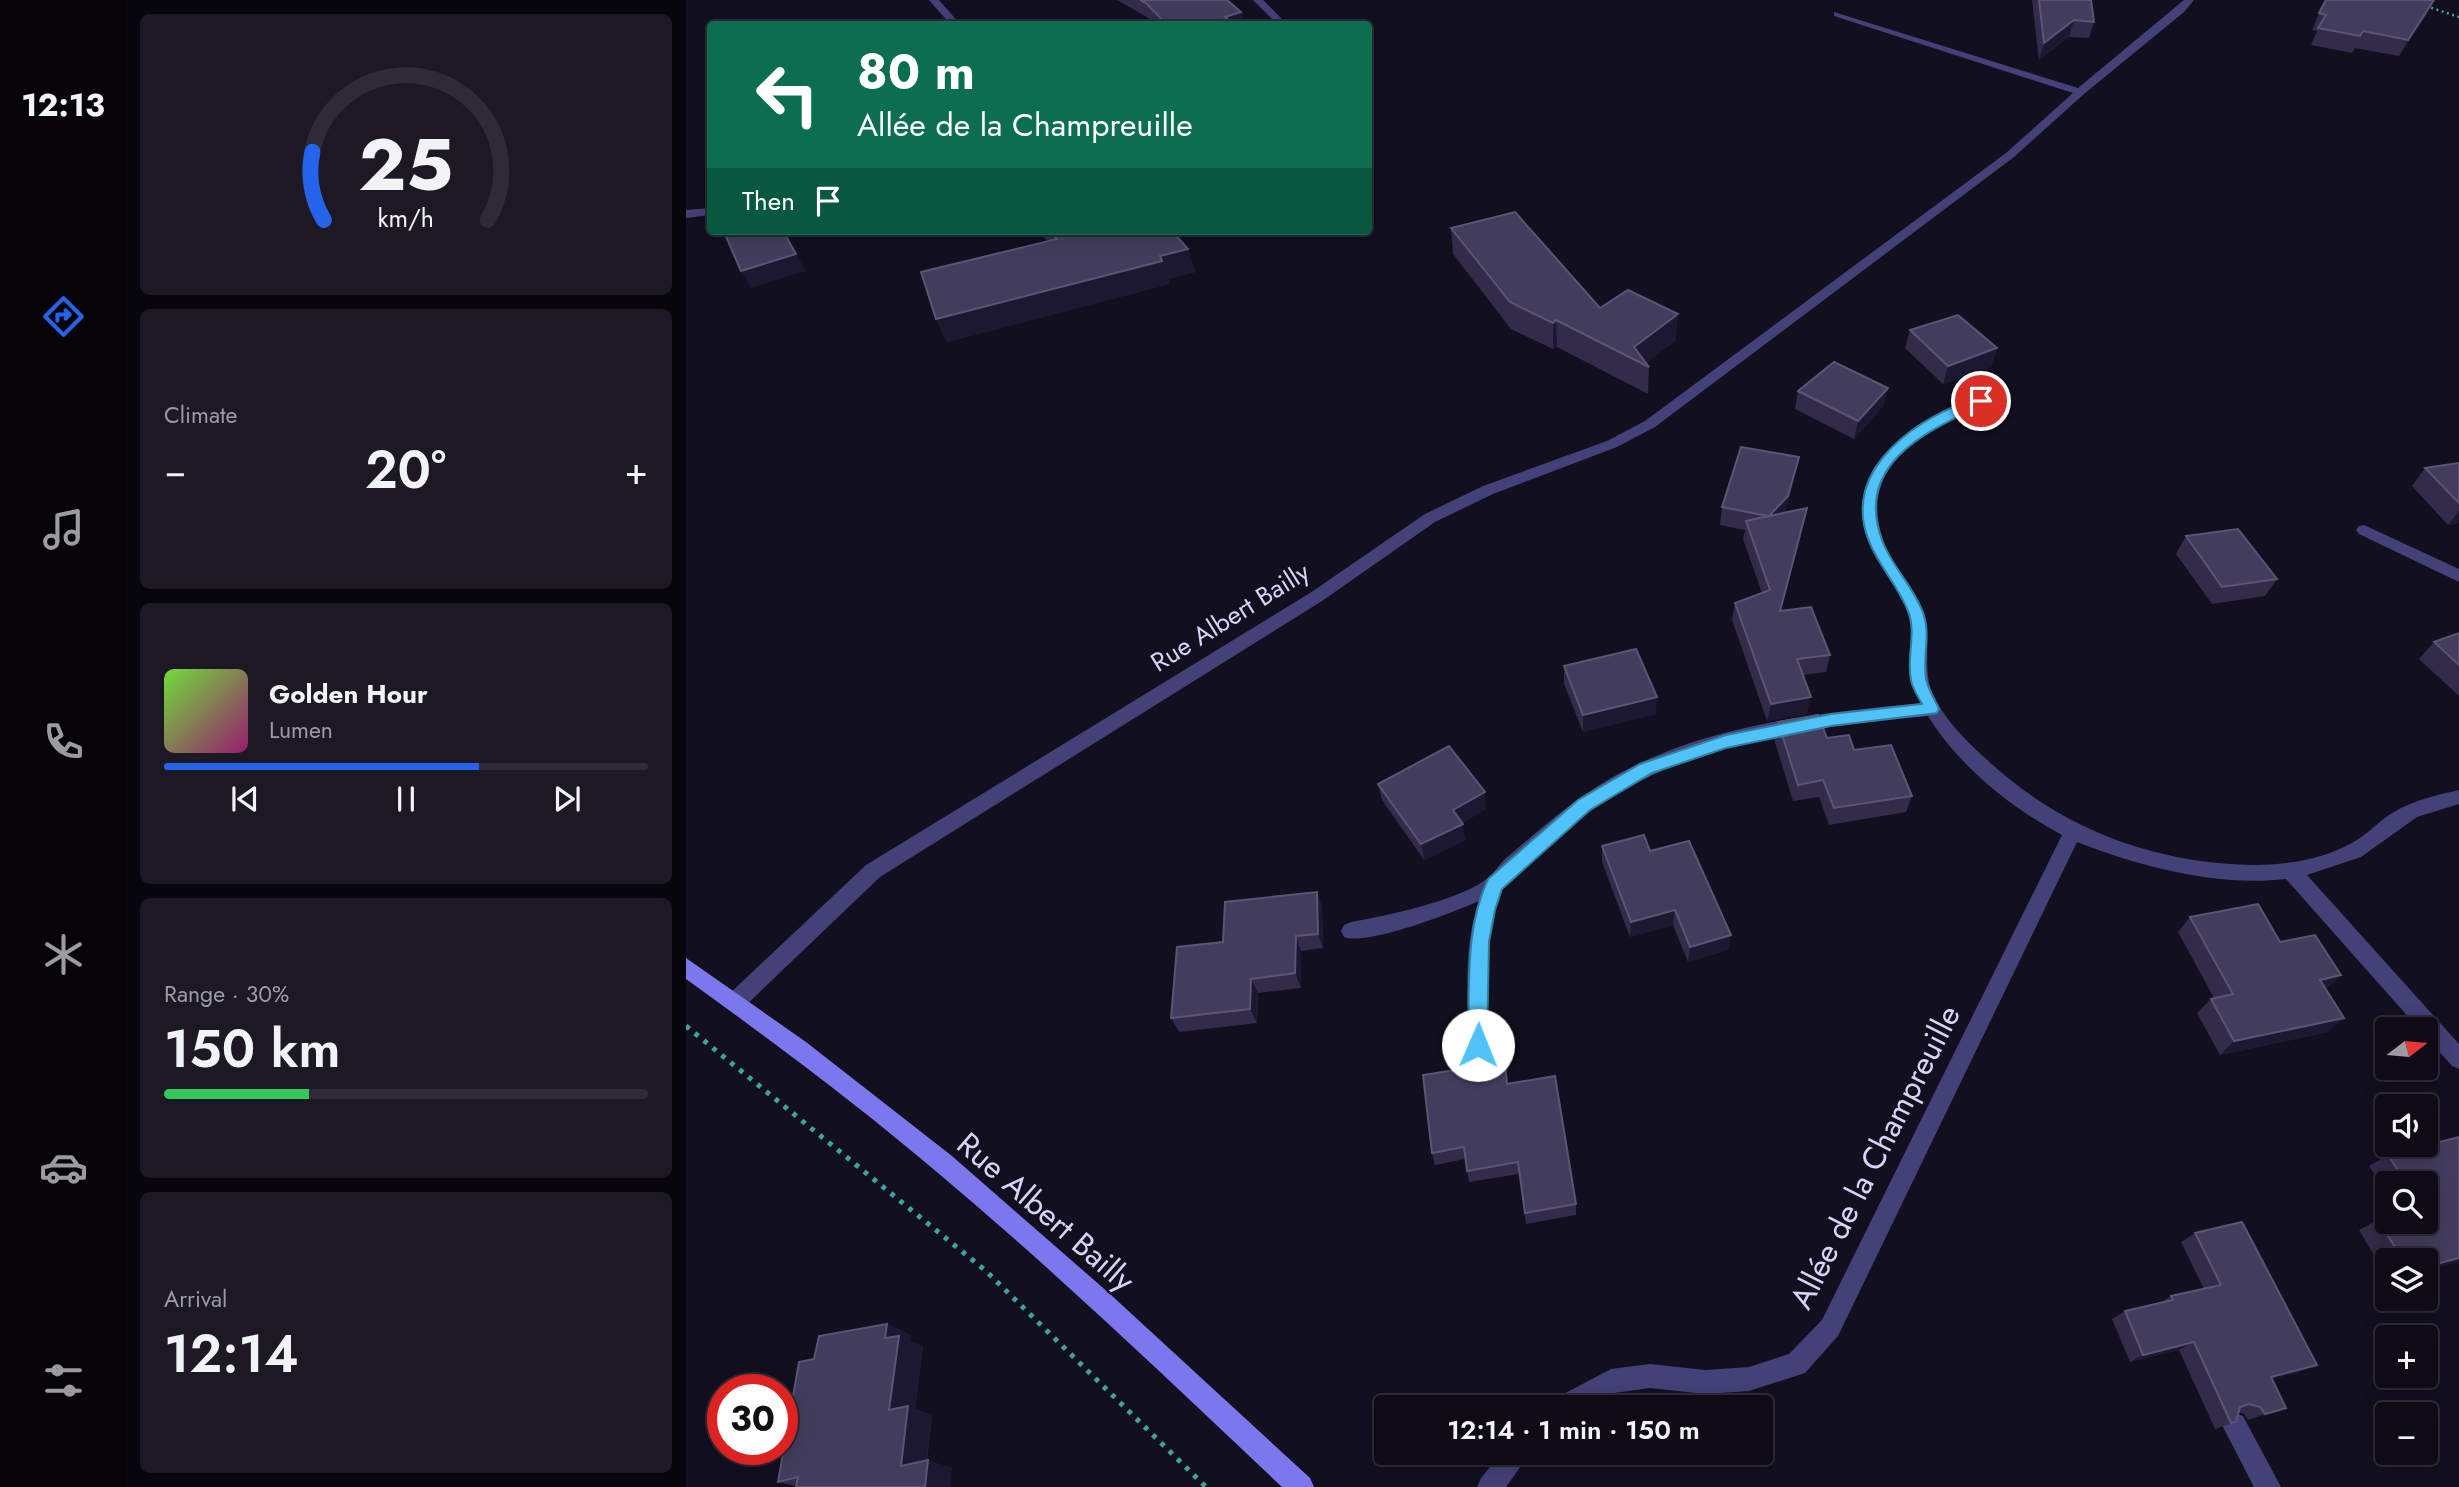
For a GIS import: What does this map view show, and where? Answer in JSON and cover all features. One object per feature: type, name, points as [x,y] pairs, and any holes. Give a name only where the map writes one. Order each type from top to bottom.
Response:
[{"type":"main road","name":"Rue Albert Bailly","points":[[686,967],[885,1116],[978,1192],[1074,1276],[1301,1487]]},
{"type":"street","points":[[934,0],[953,21]]},
{"type":"street","points":[[1258,0],[1279,21]]},
{"type":"street","name":"Rue Albert Bailly","points":[[735,1002],[873,871],[1316,597],[1430,518],[1488,489],[1612,444],[1650,424],[2010,155],[2080,92],[2181,10],[2189,0]]},
{"type":"street","points":[[1837,14],[2080,92]]},
{"type":"street","points":[[686,214],[707,212]]},
{"type":"street","points":[[1999,393],[1945,416],[1892,452],[1874,482],[1870,501],[1869,519],[1876,542],[1915,611],[1920,628],[1919,680],[1944,729],[1968,754],[2042,813],[2073,832],[2121,850],[2224,870],[2257,873],[2321,863],[2349,853],[2367,843],[2386,825],[2402,816],[2422,806],[2459,797]]},
{"type":"street","points":[[2364,530],[2459,576]]},
{"type":"street","points":[[1351,931],[1431,914],[1494,884],[1584,805],[1646,769],[1726,741],[1796,726],[1854,716],[1932,709]]},
{"type":"street","name":"Allée de la Champreuille","points":[[1586,1395],[1611,1381],[1650,1376],[1706,1382],[1749,1379],[1796,1364],[1830,1328],[2073,832]]},
{"type":"street","points":[[2289,869],[2459,1059]]},
{"type":"street","points":[[1478,1045],[1480,942],[1494,884]]},
{"type":"street","points":[[2234,1425],[2268,1487]]},
{"type":"street","points":[[1490,1487],[1508,1465]]},
{"type":"path","points":[[2420,4],[2459,18]]},
{"type":"path","points":[[686,1026],[986,1271],[1206,1487]]},
{"type":"building","points":[[1140,0],[1227,0],[1241,12],[1225,17],[1230,21],[1163,21]]},
{"type":"building","points":[[2039,0],[2091,0],[2094,22],[2074,20],[2044,43]]},
{"type":"building","points":[[2326,0],[2434,0],[2408,40],[2363,31],[2360,36],[2318,28],[2326,15],[2319,13]]},
{"type":"building","points":[[1515,212],[1600,308],[1628,290],[1678,314],[1634,347],[1649,367],[1556,320],[1553,323],[1510,302],[1451,228]]},
{"type":"building","points":[[725,235],[785,235],[796,254],[741,271]]},
{"type":"building","points":[[1054,235],[1176,235],[1188,249],[1160,256],[1162,261],[936,319],[921,272],[1057,239]]},
{"type":"building","points":[[1958,315],[1997,348],[1948,366],[1910,330]]},
{"type":"building","points":[[1834,362],[1888,388],[1858,421],[1798,391]]},
{"type":"building","points":[[1741,447],[1799,457],[1788,496],[1769,516],[1807,508],[1780,611],[1811,607],[1830,655],[1797,659],[1811,697],[1771,704],[1735,603],[1770,590],[1746,521],[1768,516],[1722,507]]},
{"type":"building","points":[[2459,463],[2459,503],[2425,468]]},
{"type":"building","points":[[2238,529],[2277,579],[2222,587],[2186,536]]},
{"type":"building","points":[[2459,633],[2459,665],[2434,642]]},
{"type":"building","points":[[1636,649],[1657,697],[1583,715],[1564,666]]},
{"type":"building","points":[[1818,715],[1827,738],[1849,735],[1854,750],[1891,745],[1912,796],[1834,808],[1823,780],[1798,785],[1778,722]]},
{"type":"building","points":[[1449,746],[1485,792],[1453,810],[1463,824],[1421,844],[1378,784]]},
{"type":"building","points":[[1644,835],[1650,851],[1689,841],[1731,935],[1690,947],[1675,910],[1631,922],[1602,846]]},
{"type":"building","points":[[1317,892],[1318,934],[1296,936],[1295,973],[1251,979],[1250,1009],[1171,1018],[1177,947],[1223,942],[1225,902]]},
{"type":"building","points":[[2258,904],[2280,942],[2315,935],[2341,975],[2320,980],[2344,1018],[2234,1041],[2211,999],[2233,994],[2190,917]]},
{"type":"building","points":[[1505,1062],[1507,1084],[1555,1076],[1576,1204],[1525,1213],[1518,1162],[1467,1171],[1464,1147],[1432,1153],[1423,1075]]},
{"type":"building","points":[[2459,1137],[2459,1258],[2438,1264],[2438,1248],[2396,1248],[2387,1234],[2438,1234],[2438,1171],[2398,1171],[2389,1157],[2438,1157],[2438,1142]]},
{"type":"building","points":[[2242,1222],[2317,1365],[2271,1377],[2286,1408],[2265,1414],[2260,1407],[2249,1404],[2240,1407],[2236,1422],[2231,1423],[2194,1342],[2143,1355],[2125,1311],[2173,1300],[2171,1296],[2221,1285],[2195,1233]]},
{"type":"building","points":[[887,1324],[885,1338],[899,1336],[889,1410],[908,1406],[901,1466],[928,1460],[925,1487],[796,1487],[798,1477],[778,1482],[781,1465],[798,1465],[797,1374],[799,1362],[814,1359],[819,1336]]},
{"type":"route","points":[[1478,1045],[1480,942],[1494,884],[1584,805],[1646,769],[1726,741],[1854,716],[1932,709],[1919,680],[1920,628],[1915,611],[1876,542],[1869,519],[1870,501],[1874,482],[1892,452],[1924,428],[1981,401]]}]
